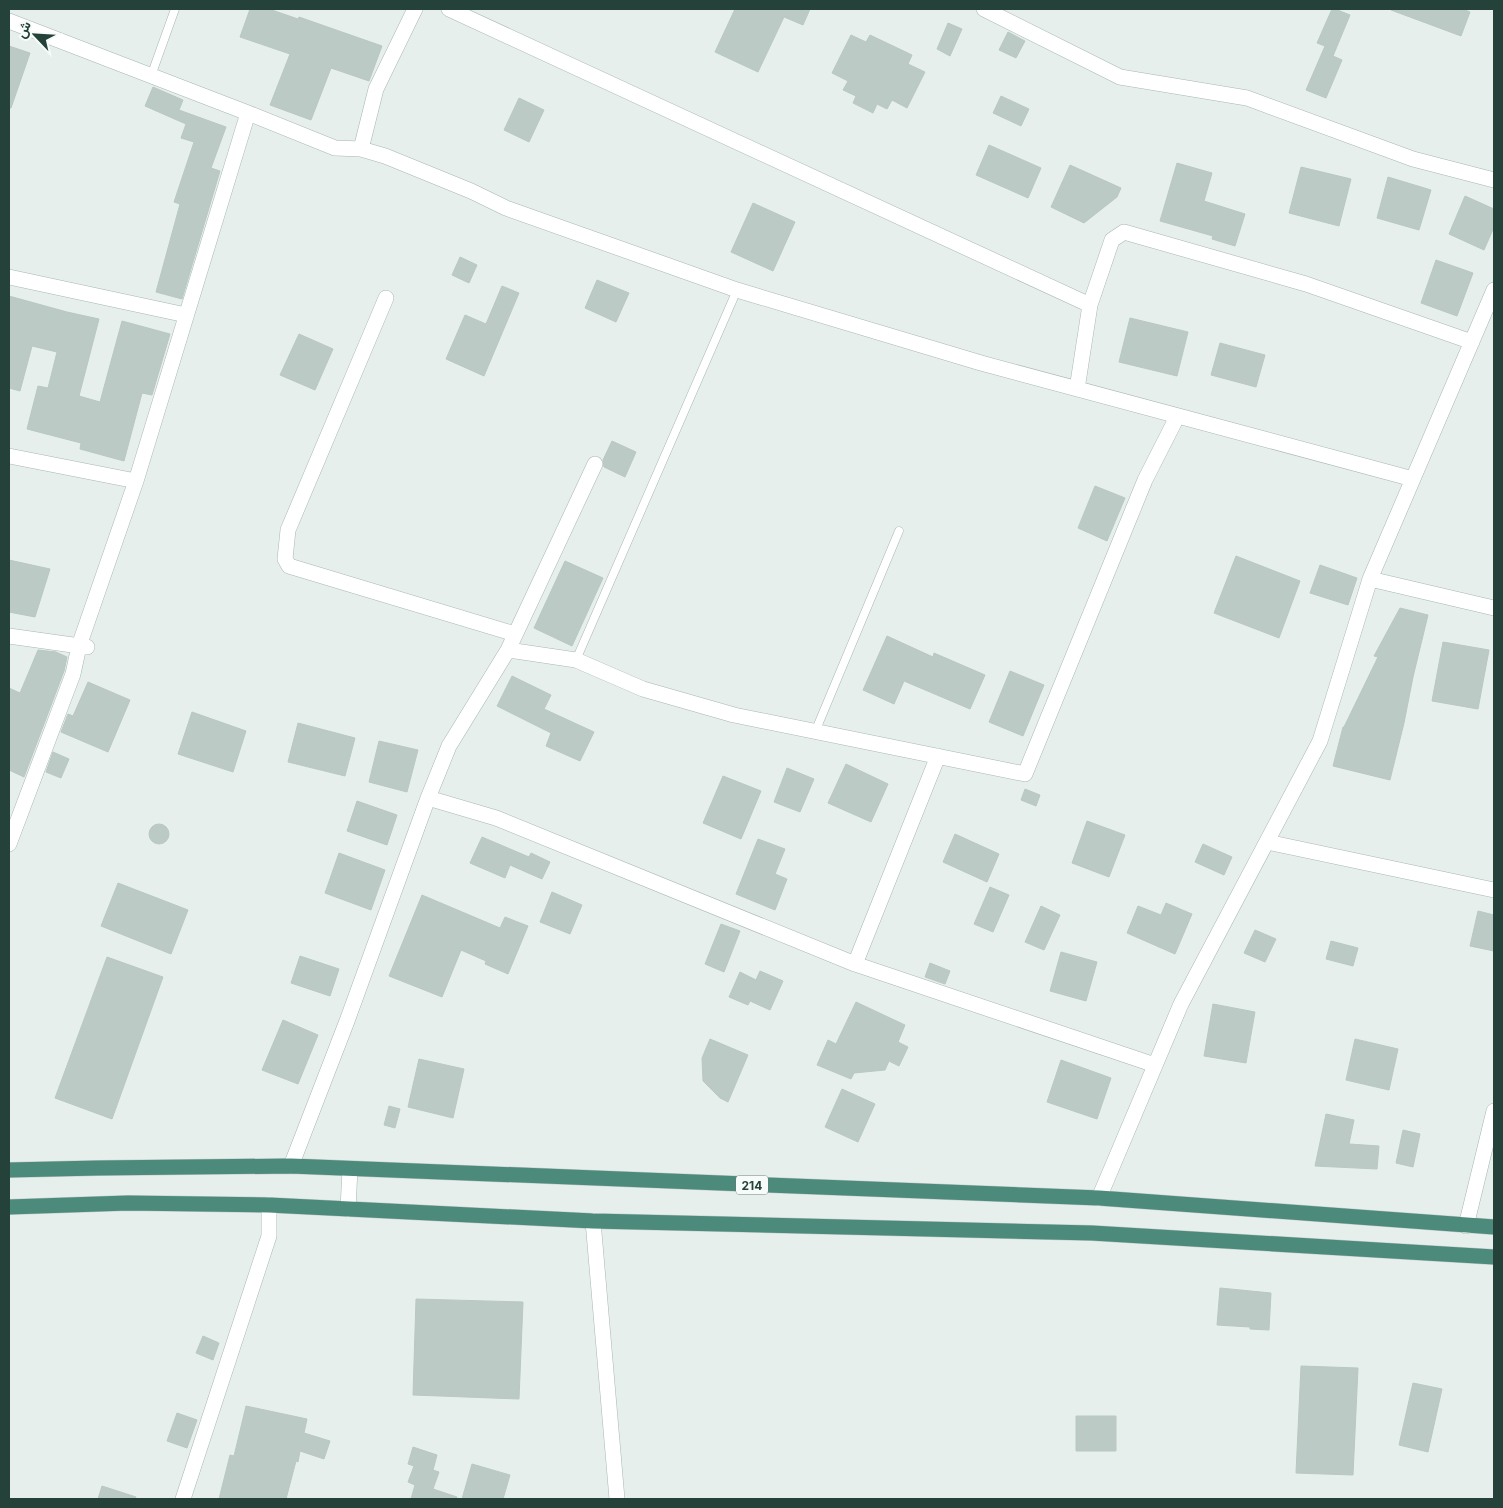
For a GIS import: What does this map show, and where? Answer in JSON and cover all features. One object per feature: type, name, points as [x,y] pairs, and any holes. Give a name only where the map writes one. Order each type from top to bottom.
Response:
[{"type":"highway","name":"214","points":[[9,1170],[291,1166],[1099,1198],[1494,1227]]},
{"type":"highway","points":[[9,1207],[128,1203],[269,1205],[593,1221],[1092,1233],[1494,1257]]},
{"type":"street","points":[[361,149],[376,89],[414,9]]},
{"type":"street","points":[[449,9],[1090,305]]},
{"type":"street","points":[[984,9],[1120,77],[1247,98],[1413,159],[1494,180]]},
{"type":"street","points":[[9,21],[335,148],[361,149],[385,156],[471,191],[506,208],[737,290],[981,363],[1413,479]]},
{"type":"street","points":[[9,844],[84,646],[248,113]]},
{"type":"street","points":[[1077,389],[1090,305],[1112,240],[1124,232],[1306,284],[1472,342]]},
{"type":"street","points":[[9,277],[186,315]]},
{"type":"street","points":[[1099,1198],[1181,1004],[1320,741],[1370,579],[1494,290]]},
{"type":"street","points":[[386,298],[288,530],[286,559],[289,566],[515,634]]},
{"type":"street","points":[[508,650],[576,660],[643,689],[734,715],[1025,774],[1145,480],[1177,417]]},
{"type":"street","points":[[9,456],[136,481]]},
{"type":"street","points":[[291,1166],[449,746],[508,650],[595,464]]},
{"type":"street","points":[[1370,579],[1494,608]]},
{"type":"street","points":[[9,636],[84,646]]},
{"type":"street","points":[[855,964],[938,756]]},
{"type":"street","points":[[428,798],[496,818],[855,964],[1155,1065]]},
{"type":"street","points":[[1267,842],[1494,890]]},
{"type":"street","points":[[1466,1226],[1494,1111]]},
{"type":"street","points":[[348,1209],[350,1169]]},
{"type":"street","points":[[183,1499],[269,1236],[269,1205]]},
{"type":"street","points":[[593,1221],[617,1499]]},
{"type":"lane","points":[[151,76],[175,9]]},
{"type":"lane","points":[[576,660],[737,290]]},
{"type":"lane","points":[[816,732],[900,531]]},
{"type":"building","points":[[250,9],[269,9],[298,19],[299,17],[382,46],[369,81],[331,68],[311,120],[270,105],[290,54],[240,37]]},
{"type":"building","points":[[735,9],[810,9],[803,25],[784,17],[758,72],[715,52]]},
{"type":"building","points":[[1332,9],[1350,15],[1333,56],[1342,60],[1326,98],[1306,90],[1325,46],[1317,43]]},
{"type":"building","points":[[1391,9],[1463,9],[1470,12],[1461,36]]},
{"type":"building","points":[[948,23],[962,29],[950,56],[937,49]]},
{"type":"building","points":[[1008,32],[1025,41],[1016,58],[999,50]]},
{"type":"building","points":[[851,35],[866,42],[870,35],[912,55],[908,64],[925,72],[907,108],[892,100],[887,109],[877,104],[873,113],[853,103],[856,96],[843,90],[848,81],[832,73]]},
{"type":"building","points":[[9,46],[30,53],[11,108],[9,108]]},
{"type":"building","points":[[153,87],[183,100],[179,110],[226,127],[211,168],[220,171],[182,299],[156,292],[180,204],[174,202],[194,142],[181,138],[186,124],[145,106]]},
{"type":"building","points":[[1001,96],[1029,109],[1021,126],[993,113]]},
{"type":"building","points":[[519,98],[544,110],[529,142],[504,130]]},
{"type":"building","points":[[989,145],[1041,168],[1028,198],[976,175]]},
{"type":"building","points":[[1177,163],[1212,173],[1204,201],[1245,214],[1235,246],[1212,239],[1213,236],[1160,221]]},
{"type":"building","points":[[1070,165],[1121,188],[1117,197],[1084,223],[1051,207]]},
{"type":"building","points":[[1301,167],[1351,179],[1339,226],[1289,213]]},
{"type":"building","points":[[1388,177],[1431,190],[1419,230],[1377,218]]},
{"type":"building","points":[[1465,196],[1494,209],[1494,227],[1484,250],[1449,234]]},
{"type":"building","points":[[753,203],[795,222],[773,271],[731,252]]},
{"type":"building","points":[[460,257],[477,265],[469,283],[452,275]]},
{"type":"building","points":[[1436,260],[1473,273],[1457,316],[1421,303]]},
{"type":"building","points":[[597,280],[629,293],[616,322],[585,308]]},
{"type":"building","points":[[502,286],[519,293],[484,376],[446,359],[465,315],[486,324]]},
{"type":"building","points":[[9,296],[99,319],[79,396],[100,402],[122,321],[170,334],[152,395],[142,393],[124,461],[80,449],[81,443],[27,429],[38,386],[48,388],[57,352],[32,346],[20,391],[9,388]]},
{"type":"building","points":[[1130,318],[1188,332],[1177,376],[1119,362]]},
{"type":"building","points":[[299,334],[333,349],[315,390],[280,375]]},
{"type":"building","points":[[1220,343],[1265,355],[1256,387],[1211,375]]},
{"type":"building","points":[[612,441],[636,452],[625,477],[604,467],[603,460]]},
{"type":"building","points":[[1095,486],[1125,498],[1107,541],[1078,528]]},
{"type":"building","points":[[1236,556],[1300,581],[1279,638],[1214,613]]},
{"type":"building","points":[[9,560],[50,569],[35,617],[9,612]]},
{"type":"building","points":[[565,561],[603,578],[572,646],[534,628]]},
{"type":"building","points":[[1320,565],[1357,578],[1348,605],[1310,593]]},
{"type":"building","points":[[1400,608],[1428,615],[1390,780],[1333,766],[1343,727],[1378,657],[1374,656]]},
{"type":"building","points":[[887,636],[933,657],[934,653],[985,675],[970,709],[904,681],[894,704],[863,690]]},
{"type":"building","points":[[1443,642],[1489,650],[1478,709],[1432,701]]},
{"type":"building","points":[[38,650],[56,652],[67,657],[64,671],[24,777],[9,770],[9,688],[20,693]]},
{"type":"building","points":[[1010,671],[1044,685],[1023,736],[989,722]]},
{"type":"building","points":[[512,676],[551,695],[544,709],[594,732],[580,761],[546,746],[551,733],[497,706]]},
{"type":"building","points":[[88,682],[130,700],[108,752],[61,732],[68,714],[73,716]]},
{"type":"building","points":[[192,712],[246,731],[233,772],[178,754]]},
{"type":"building","points":[[298,723],[355,738],[345,776],[288,762]]},
{"type":"building","points":[[379,741],[418,750],[407,792],[369,782]]},
{"type":"building","points":[[53,752],[69,759],[61,778],[46,772]]},
{"type":"building","points":[[846,764],[888,784],[871,822],[828,803]]},
{"type":"building","points":[[787,768],[814,779],[800,812],[774,802]]},
{"type":"building","points":[[723,776],[761,791],[741,839],[703,823]]},
{"type":"building","points":[[1025,789],[1040,795],[1036,806],[1021,800]]},
{"type":"building","points":[[357,801],[397,815],[387,845],[347,831]]},
{"type":"building","points":[[1087,821],[1125,835],[1109,877],[1072,863]]},
{"type":"building","points":[[159,824],[166,827],[169,834],[166,841],[159,844],[152,841],[149,834],[152,827]]},
{"type":"building","points":[[955,834],[999,854],[987,882],[943,862]]},
{"type":"building","points":[[482,837],[529,857],[531,853],[550,862],[542,879],[510,865],[505,878],[470,863]]},
{"type":"building","points":[[758,839],[785,849],[775,874],[787,879],[775,910],[736,894]]},
{"type":"building","points":[[1203,844],[1232,857],[1224,875],[1195,862]]},
{"type":"building","points":[[339,853],[385,870],[371,910],[325,893]]},
{"type":"building","points":[[118,883],[188,910],[171,954],[101,926]]},
{"type":"building","points":[[990,887],[1009,895],[993,932],[974,924]]},
{"type":"building","points":[[552,892],[582,905],[570,934],[540,922]]},
{"type":"building","points":[[422,895],[500,928],[505,917],[528,926],[508,974],[485,964],[486,961],[461,950],[442,997],[389,976]]},
{"type":"building","points":[[1166,903],[1192,914],[1175,954],[1127,933],[1138,906],[1161,915]]},
{"type":"building","points":[[1041,906],[1060,915],[1044,950],[1025,942]]},
{"type":"building","points":[[1478,911],[1494,915],[1494,951],[1470,946]]},
{"type":"building","points":[[721,924],[740,931],[724,972],[705,964]]},
{"type":"building","points":[[1255,930],[1276,939],[1265,962],[1244,953]]},
{"type":"building","points":[[1331,941],[1358,948],[1353,966],[1326,959]]},
{"type":"building","points":[[1061,952],[1097,962],[1086,1001],[1050,991]]},
{"type":"building","points":[[300,956],[339,969],[330,996],[291,983]]},
{"type":"building","points":[[107,957],[163,977],[112,1119],[55,1098]]},
{"type":"building","points":[[930,963],[950,971],[945,984],[925,977]]},
{"type":"building","points":[[760,971],[783,981],[770,1010],[750,1001],[748,1005],[729,997],[740,972],[756,980]]},
{"type":"building","points":[[856,1002],[905,1025],[898,1042],[908,1047],[899,1066],[889,1061],[885,1070],[854,1073],[851,1079],[817,1065],[828,1040],[836,1044]]},
{"type":"building","points":[[1213,1004],[1255,1012],[1246,1063],[1204,1056]]},
{"type":"building","points":[[283,1020],[318,1035],[298,1084],[262,1070]]},
{"type":"building","points":[[710,1039],[748,1055],[728,1102],[720,1098],[703,1081],[702,1058]]},
{"type":"building","points":[[1355,1039],[1398,1049],[1389,1090],[1346,1080]]},
{"type":"building","points":[[419,1059],[464,1069],[453,1118],[408,1107]]},
{"type":"building","points":[[1061,1060],[1111,1078],[1097,1119],[1047,1102]]},
{"type":"building","points":[[842,1089],[875,1104],[858,1142],[825,1127]]},
{"type":"building","points":[[389,1106],[400,1109],[395,1128],[384,1125]]},
{"type":"building","points":[[1326,1114],[1354,1120],[1349,1144],[1379,1146],[1377,1169],[1315,1166]]},
{"type":"building","points":[[1403,1130],[1420,1134],[1413,1167],[1396,1163]]},
{"type":"building","points":[[1220,1288],[1271,1293],[1269,1330],[1217,1325]]},
{"type":"building","points":[[416,1299],[523,1302],[519,1399],[413,1395]]},
{"type":"building","points":[[203,1336],[219,1343],[213,1360],[196,1353]]},
{"type":"building","points":[[1301,1366],[1358,1368],[1353,1475],[1296,1473]]},
{"type":"building","points":[[1413,1383],[1442,1389],[1428,1452],[1399,1445]]},
{"type":"building","points":[[246,1406],[307,1419],[304,1433],[330,1441],[324,1459],[300,1451],[286,1499],[219,1499],[230,1455],[234,1456]]},
{"type":"building","points":[[177,1413],[197,1420],[187,1448],[167,1441]]},
{"type":"building","points":[[1076,1416],[1116,1416],[1116,1451],[1076,1451]]},
{"type":"building","points":[[413,1447],[437,1455],[433,1470],[439,1472],[433,1489],[457,1497],[456,1499],[411,1499],[415,1485],[408,1482],[414,1466],[408,1464]]},
{"type":"building","points":[[472,1464],[510,1475],[503,1499],[462,1499]]},
{"type":"building","points":[[102,1486],[136,1497],[135,1499],[98,1499]]}]
